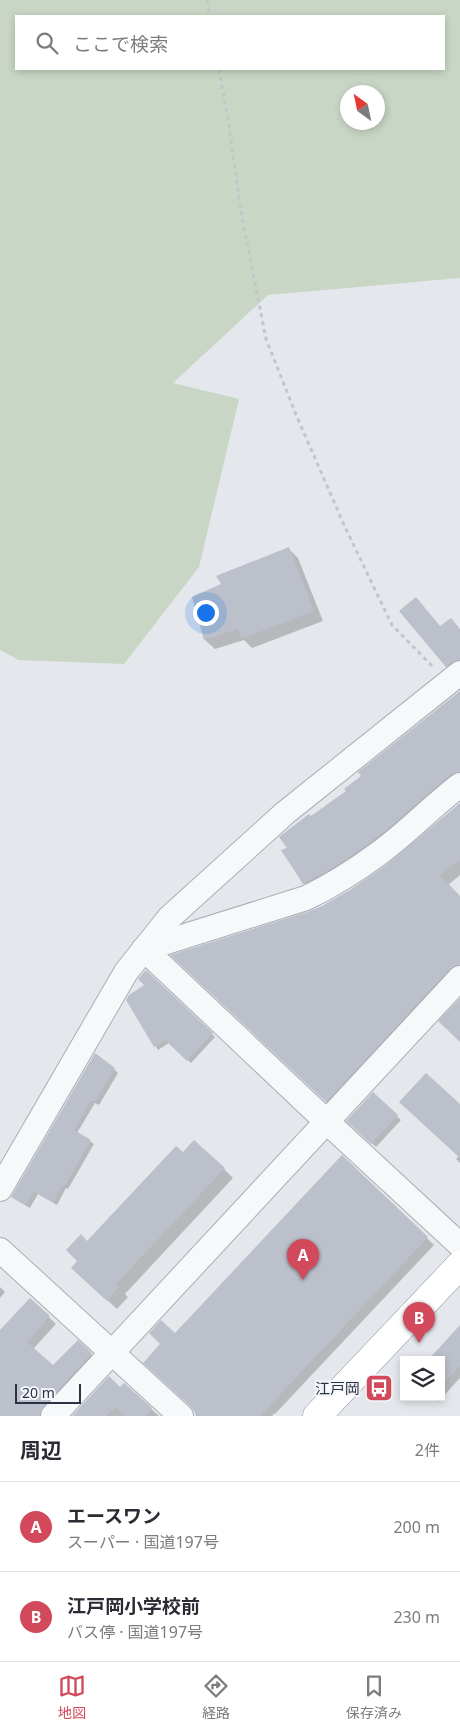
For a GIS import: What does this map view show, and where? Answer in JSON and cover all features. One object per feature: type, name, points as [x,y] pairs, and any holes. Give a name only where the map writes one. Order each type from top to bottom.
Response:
[{"type":"highway","points":[[317,1416],[460,1265]]},
{"type":"street","points":[[0,1189],[126,972],[169,918],[284,813],[454,678]]},
{"type":"street","points":[[144,949],[306,898],[329,887],[379,854],[460,785]]},
{"type":"street","points":[[144,949],[460,1245]]},
{"type":"street","points":[[53,1416],[460,978]]},
{"type":"street","points":[[0,1250],[181,1416]]},
{"type":"path","points":[[207,0],[210,15]]},
{"type":"path","points":[[220,70],[230,126],[241,212],[266,339],[297,417],[345,527],[392,625],[454,678]]},
{"type":"green space","points":[[0,0],[460,0],[460,278],[268,295],[173,383],[239,399],[199,567],[124,664],[19,660],[0,650]]},
{"type":"building","points":[[289,547],[314,611],[241,639],[238,629],[204,640],[192,597],[221,584],[216,576]]},
{"type":"building","points":[[416,597],[440,626],[451,618],[460,629],[460,660],[452,662],[446,667],[399,611]]},
{"type":"building","points":[[460,691],[460,772],[451,774],[390,827],[361,849],[336,866],[303,884],[281,850],[287,848],[279,837],[309,814],[311,816],[346,791],[344,789],[361,776],[358,772]]},
{"type":"building","points":[[460,803],[460,860],[440,875],[460,896],[460,965],[450,969],[326,1102],[170,955],[322,906],[350,890],[386,865]]},
{"type":"building","points":[[146,970],[213,1033],[187,1061],[165,1040],[154,1047],[126,1000],[129,995],[144,985],[138,979]]},
{"type":"building","points":[[460,998],[460,1042],[438,1021]]},
{"type":"building","points":[[95,1053],[115,1068],[95,1102],[91,1100],[74,1130],[91,1140],[64,1187],[62,1186],[53,1202],[34,1192],[26,1205],[11,1197]]},
{"type":"building","points":[[426,1073],[460,1104],[460,1158],[399,1102]]},
{"type":"building","points":[[373,1092],[398,1115],[371,1144],[346,1121]]},
{"type":"building","points":[[194,1140],[225,1168],[116,1284],[119,1287],[107,1301],[71,1268],[77,1261],[66,1250],[81,1234],[87,1241],[176,1146],[183,1152]]},
{"type":"building","points":[[342,1155],[428,1237],[260,1416],[198,1416],[190,1406],[143,1363],[160,1344],[149,1333],[161,1320],[175,1333]]},
{"type":"building","points":[[30,1298],[50,1316],[27,1342],[53,1365],[78,1340],[92,1353],[43,1407],[40,1416],[0,1416],[0,1330]]},
{"type":"building","points":[[460,1325],[460,1366],[445,1382],[445,1356],[432,1356]]},
{"type":"building","points":[[109,1376],[120,1387],[124,1383],[152,1408],[145,1416],[125,1416],[115,1407],[106,1416],[72,1416]]},
{"type":"place","name":"エースワン","points":[[303,1280]]},
{"type":"place","name":"江戸岡小学校前","points":[[419,1343]]},
{"type":"place","name":"江戸岡","points":[[379,1388]]}]
